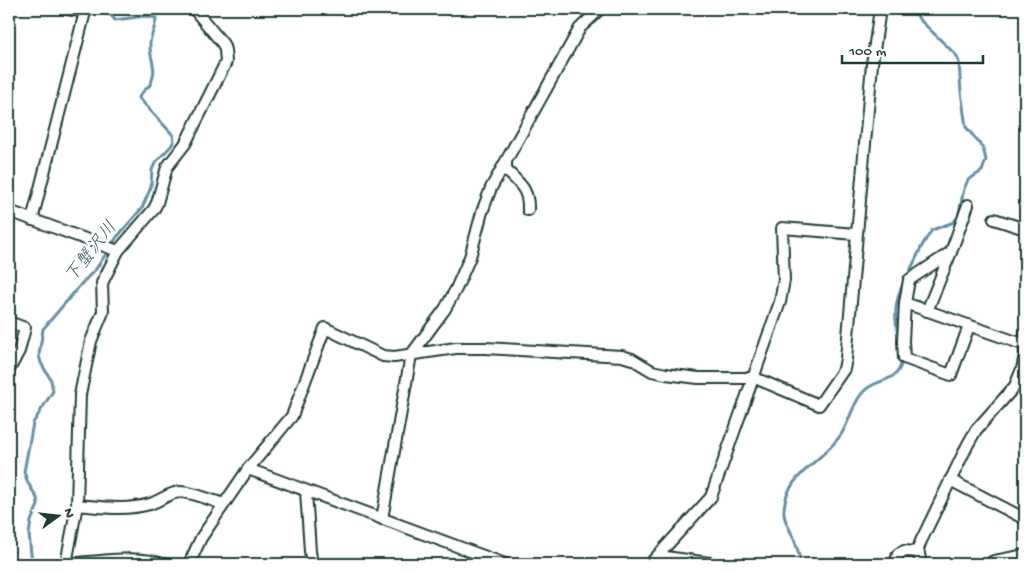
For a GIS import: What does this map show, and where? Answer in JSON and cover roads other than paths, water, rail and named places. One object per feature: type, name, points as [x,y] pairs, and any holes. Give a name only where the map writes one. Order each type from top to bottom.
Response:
[{"type":"main road","points":[[994,564],[1025,558]]},
{"type":"street","points":[[32,220],[87,11],[68,9]]},
{"type":"street","points":[[164,564],[125,558],[86,563],[66,563],[77,505],[80,395],[91,341],[103,312],[102,283],[118,251],[154,210],[167,167],[185,144],[226,62],[225,50],[222,44],[194,9]]},
{"type":"street","points":[[382,519],[412,355],[445,309],[456,290],[470,257],[486,199],[506,162],[580,28],[600,9]]},
{"type":"street","points":[[189,564],[201,538],[248,469],[292,416],[325,328],[383,356],[394,357],[456,348],[485,348],[622,356],[632,359],[652,371],[666,374],[698,378],[755,378],[819,405],[844,370],[846,359],[872,64],[880,9]]},
{"type":"street","points":[[506,162],[506,170],[525,189],[528,198],[528,210]]},
{"type":"street","points":[[928,311],[968,205]]},
{"type":"street","points":[[9,211],[118,251]]},
{"type":"street","points":[[994,218],[1025,229]]},
{"type":"street","points":[[650,564],[711,497],[755,378],[780,302],[784,280],[782,228],[856,234]]},
{"type":"street","points":[[951,252],[909,280],[905,303],[904,358],[951,375],[970,326]]},
{"type":"street","points":[[905,303],[1025,345]]},
{"type":"street","points":[[9,322],[25,328],[19,351],[9,370]]},
{"type":"street","points":[[921,564],[918,552],[921,541],[968,444],[976,430],[1015,386],[1025,355],[1025,334]]},
{"type":"street","points":[[248,469],[506,564]]},
{"type":"street","points":[[950,480],[1025,519]]},
{"type":"street","points":[[306,491],[312,564]]},
{"type":"street","points":[[77,505],[137,507],[152,504],[179,492],[224,504]]},
{"type":"street","points":[[895,564],[898,554],[904,551],[918,552]]},
{"type":"street","points":[[658,556],[717,564]]},
{"type":"waterway","name":"下蟹沢川","points":[[32,564],[29,534],[31,521],[38,505],[37,498],[24,472],[33,423],[53,391],[51,380],[41,363],[39,355],[43,329],[96,269],[117,237],[142,208],[151,187],[152,170],[155,163],[174,141],[173,135],[139,98],[150,85],[153,77],[150,44],[156,18],[145,16],[115,20],[105,9]]},
{"type":"waterway","points":[[907,277],[932,230],[954,222],[958,217],[964,189],[968,180],[982,171],[986,160],[983,148],[966,127],[959,62],[956,55],[919,19],[914,9]]},
{"type":"waterway","points":[[899,339],[896,310],[898,296],[904,282]]},
{"type":"waterway","points":[[801,564],[794,538],[784,514],[785,500],[790,489],[806,469],[835,443],[842,433],[856,402],[864,391],[898,372],[902,360]]}]
